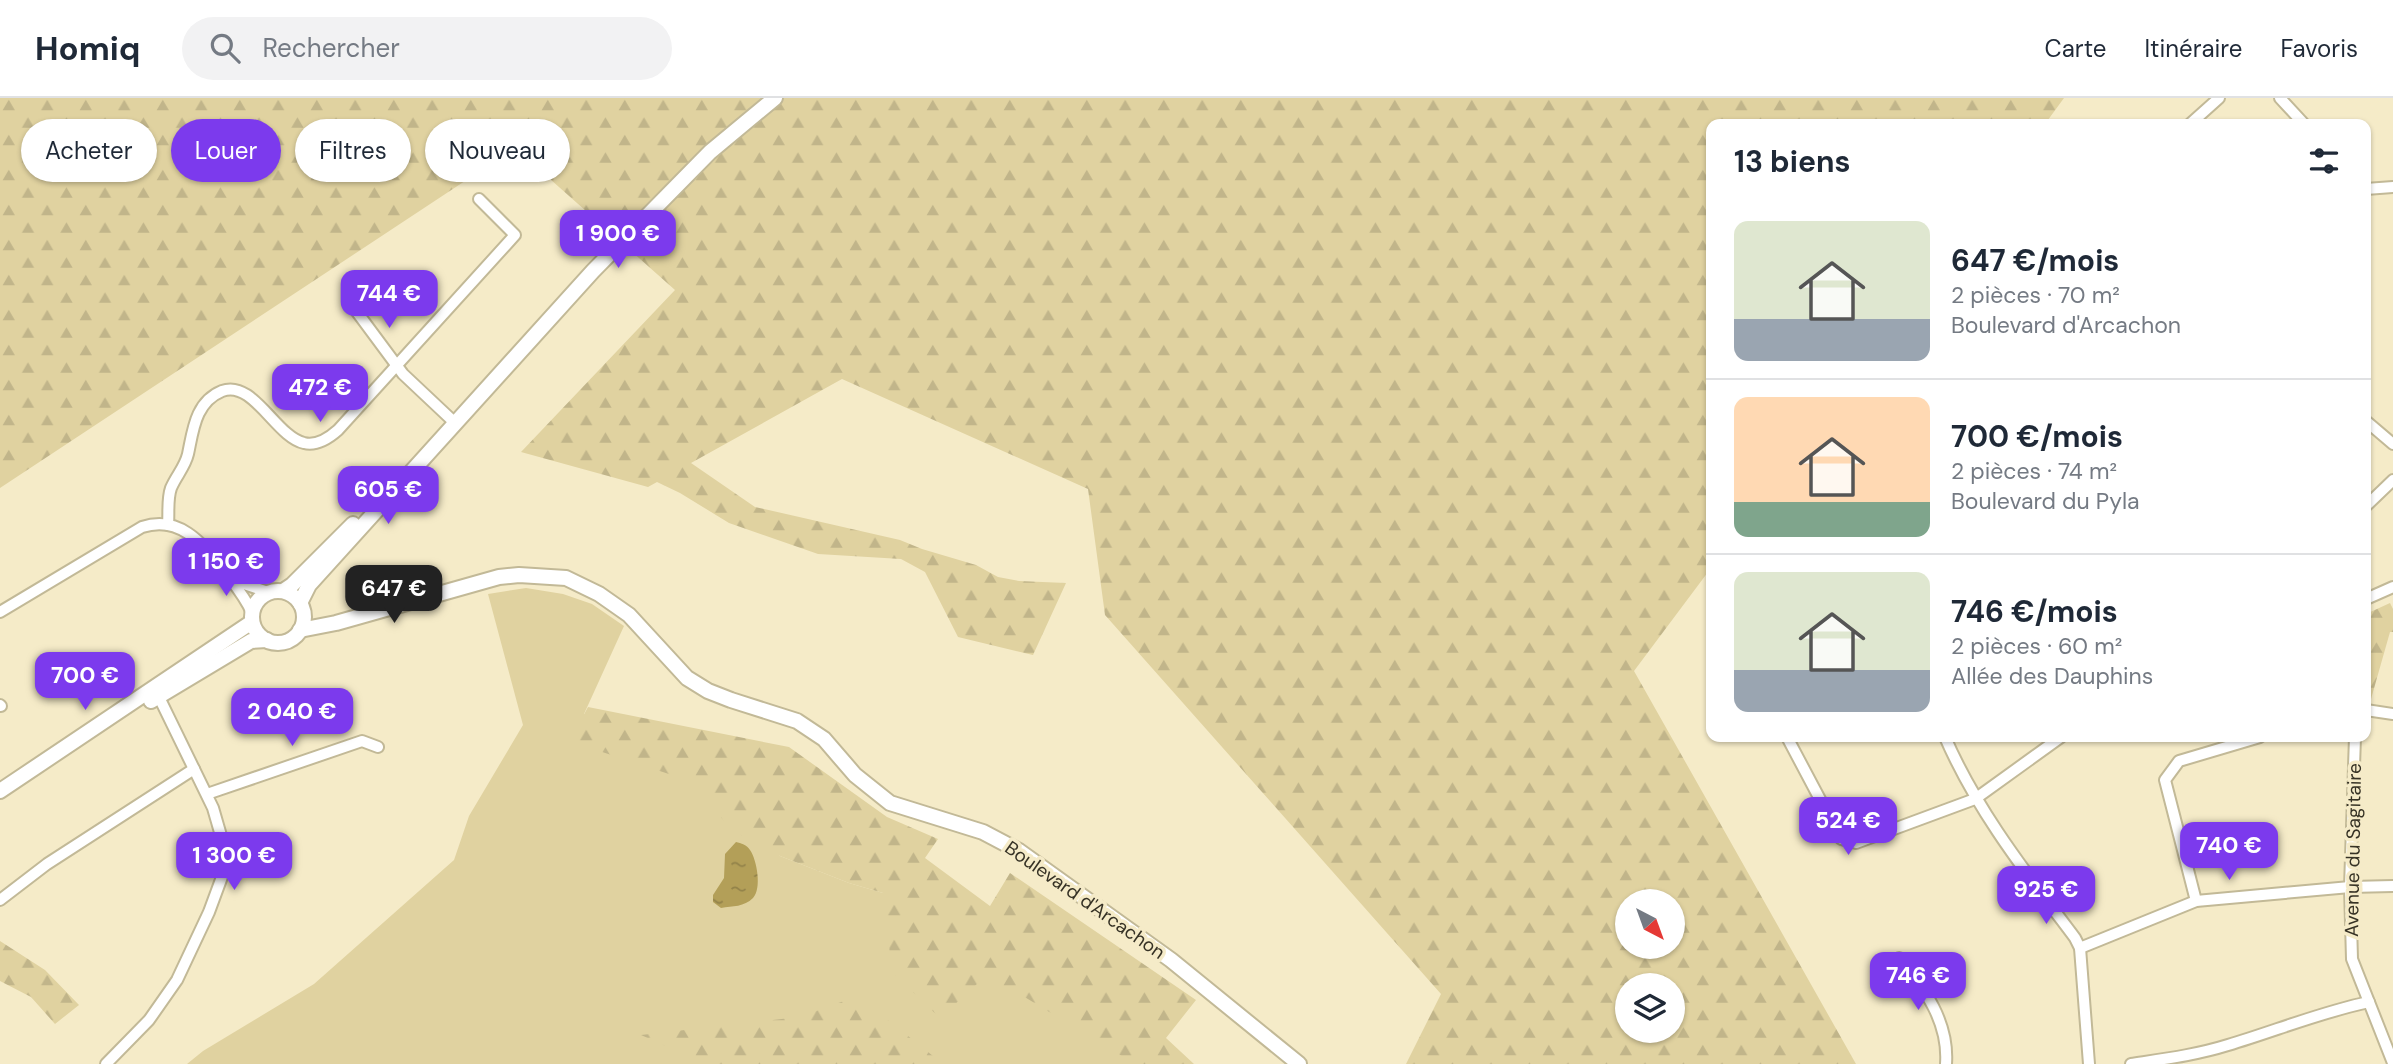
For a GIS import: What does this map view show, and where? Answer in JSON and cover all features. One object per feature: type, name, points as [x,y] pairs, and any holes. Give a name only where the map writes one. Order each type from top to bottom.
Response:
[{"type":"main road","points":[[157,692],[251,641],[281,642],[295,636],[303,624],[302,606],[309,585],[602,261],[710,152],[775,98]]},
{"type":"main road","points":[[267,640],[257,633],[252,618],[255,604],[295,582],[451,426]]},
{"type":"main road","name":"Boulevard d'Arcachon","points":[[300,630],[336,623],[499,577],[566,578],[599,594],[629,615],[687,678],[708,691],[731,700],[797,721],[824,739],[855,775],[890,803],[983,832],[1019,851],[1171,960],[1299,1064]]},
{"type":"main road","points":[[275,592],[293,596],[320,620],[336,623]]},
{"type":"main road","points":[[0,790],[38,766],[58,758],[157,692],[252,618]]},
{"type":"street","points":[[2196,119],[2219,98]]},
{"type":"street","points":[[2280,98],[2299,119]]},
{"type":"street","points":[[2371,189],[2393,187]]},
{"type":"street","points":[[168,525],[170,494],[187,459],[196,417],[216,394],[228,390],[240,391],[293,438],[305,443],[327,438],[338,430],[515,235],[479,199]]},
{"type":"street","points":[[357,312],[396,366],[451,426]]},
{"type":"street","points":[[2371,425],[2393,444]]},
{"type":"street","points":[[2371,501],[2393,480]]},
{"type":"street","points":[[0,612],[151,524],[168,525],[193,535],[244,596],[252,618]]},
{"type":"street","points":[[223,570],[244,584],[275,592]]},
{"type":"street","points":[[2371,597],[2393,587]]},
{"type":"street","points":[[106,1064],[149,1020],[177,980],[223,877],[226,856],[207,794],[157,692]]},
{"type":"street","points":[[2371,710],[2393,714]]},
{"type":"street","points":[[207,794],[362,741],[378,747]]},
{"type":"street","points":[[1790,742],[1841,839],[1856,843],[1975,799],[2054,742]]},
{"type":"street","points":[[1947,742],[1975,799],[2080,948],[2089,1064]]},
{"type":"street","points":[[2196,901],[2165,780],[2179,761],[2243,742]]},
{"type":"street","name":"Avenue du Sagitaire","points":[[2356,742],[2350,887],[2352,959],[2393,1063]]},
{"type":"street","points":[[0,900],[58,857],[194,769]]},
{"type":"street","points":[[2080,948],[2196,901],[2350,887],[2393,887]]},
{"type":"street","points":[[1899,958],[1923,986],[1942,1024],[1947,1046],[1946,1064]]},
{"type":"street","points":[[2131,1064],[2195,1054],[2369,1002]]},
{"type":"green space","points":[[0,98],[2064,98],[2049,119],[1706,119],[1706,575],[1634,671],[1856,1064],[1406,1064],[1441,994],[1105,615],[1088,489],[842,379],[691,463],[755,507],[900,540],[976,565],[998,577],[1019,581],[1066,583],[1033,655],[958,637],[925,572],[901,559],[818,554],[729,523],[657,482],[648,487],[521,452],[675,290],[553,182],[570,182],[570,119],[425,119],[425,182],[464,182],[0,488]]},
{"type":"green space","points":[[526,588],[563,594],[592,604],[624,626],[584,714],[633,728],[780,856],[883,893],[1138,1064],[187,1064],[203,1051],[314,984],[454,860],[469,816],[523,725],[488,594]]},
{"type":"green space","points":[[2390,603],[2393,609],[2393,632],[2390,632],[2371,699],[2371,612]]},
{"type":"green space","points":[[588,707],[789,747],[887,817],[938,839],[925,858],[990,906],[1010,873],[1196,1000],[1166,1038],[1194,1064],[1135,1064],[1013,990],[977,984],[940,1018],[892,972],[883,893],[780,856],[735,832],[684,779],[578,744],[581,720]]},
{"type":"green space","points":[[0,941],[45,970],[79,1005],[55,1024],[31,997],[0,981]]},
{"type":"green space","points":[[858,996],[943,1064],[706,1064],[641,1035],[799,1017]]},
{"type":"water","points":[[736,842],[747,847],[753,855],[758,874],[756,894],[746,903],[721,908],[713,902],[713,895],[724,878],[725,854]]}]
